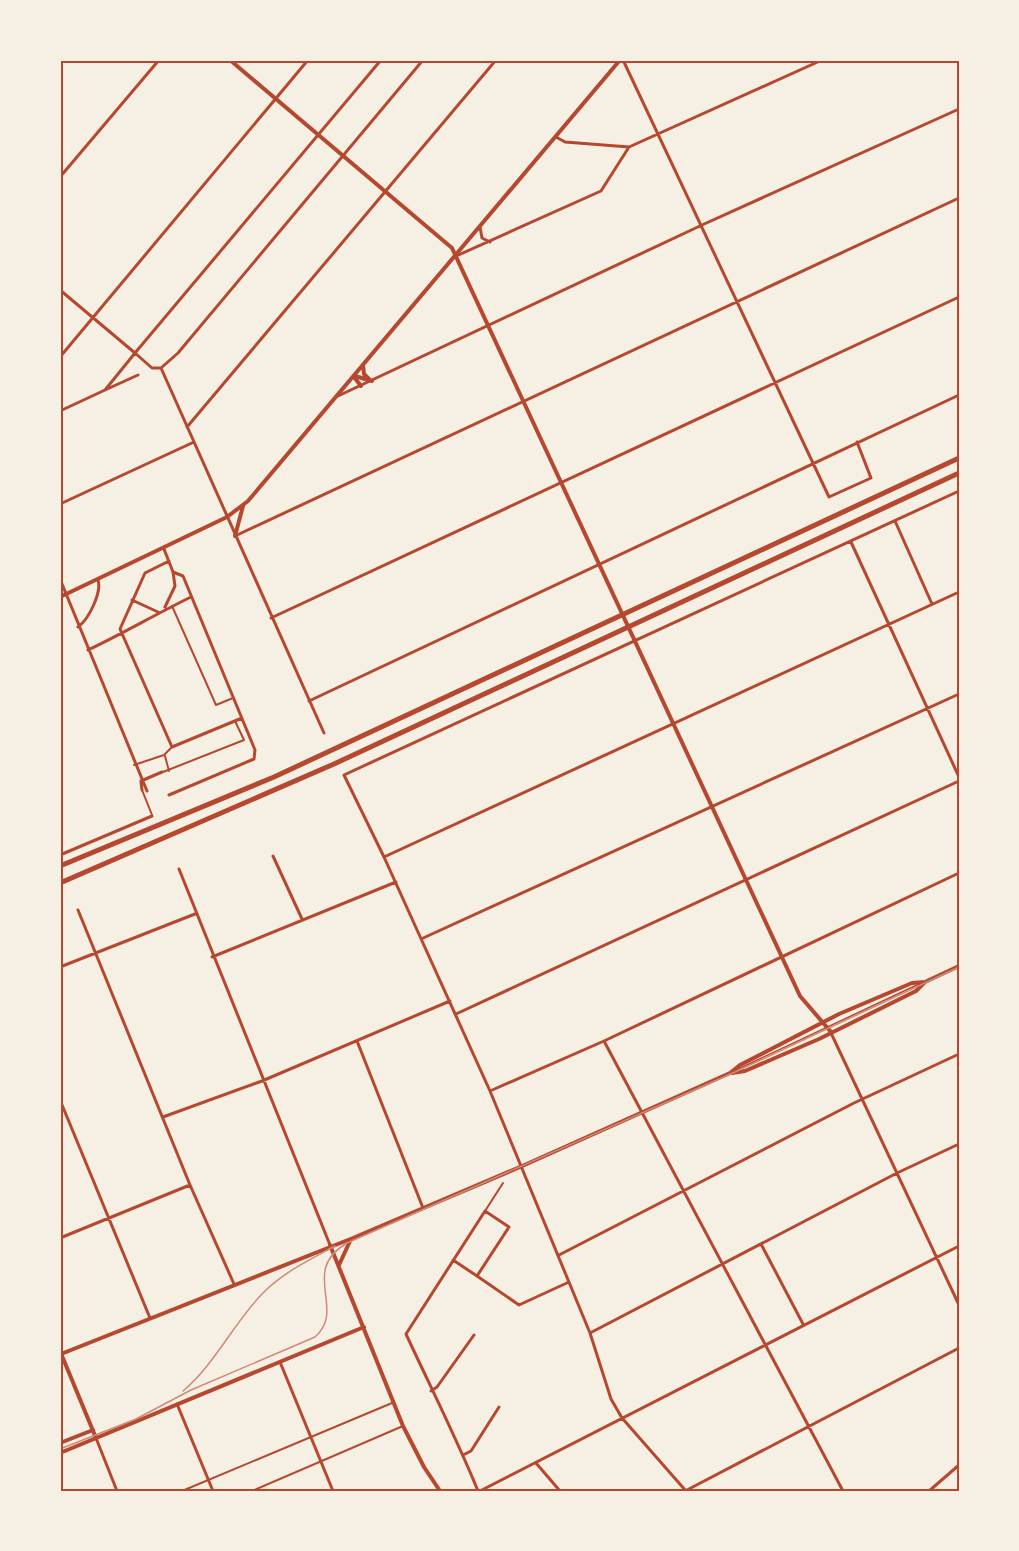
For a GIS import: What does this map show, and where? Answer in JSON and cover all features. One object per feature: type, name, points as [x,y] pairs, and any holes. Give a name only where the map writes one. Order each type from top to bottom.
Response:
[{"type":"main road","points":[[60,866],[274,777],[959,458]]},
{"type":"main road","points":[[60,882],[324,769],[959,473]]},
{"type":"street","points":[[60,177],[159,60]]},
{"type":"street","points":[[230,60],[452,248],[624,613],[803,1002],[831,1032],[959,1305]]},
{"type":"street","points":[[60,357],[308,60]]},
{"type":"street","points":[[105,390],[381,60]]},
{"type":"street","points":[[60,290],[152,368],[161,368],[178,353],[423,60]]},
{"type":"street","points":[[187,427],[496,60]]},
{"type":"street","points":[[60,597],[164,549],[227,517],[244,505],[622,60],[660,133],[829,496],[871,478],[857,442]]},
{"type":"street","points":[[556,137],[565,142],[629,147],[822,60]]},
{"type":"street","points":[[338,396],[702,225],[959,109]]},
{"type":"street","points":[[456,256],[601,191],[629,147]]},
{"type":"street","points":[[235,536],[959,198]]},
{"type":"street","points":[[480,227],[482,238],[490,242]]},
{"type":"street","points":[[271,618],[959,297]]},
{"type":"street","points":[[363,365],[364,374],[371,380]]},
{"type":"street","points":[[161,368],[324,733]]},
{"type":"street","points":[[60,411],[138,375]]},
{"type":"street","points":[[354,376],[371,380]]},
{"type":"street","points":[[354,376],[356,383],[361,386]]},
{"type":"street","points":[[309,701],[959,395]]},
{"type":"street","points":[[60,504],[194,442]]},
{"type":"street","points":[[959,491],[344,775],[396,882],[490,1091],[570,1282],[590,1333],[611,1399],[622,1418],[686,1491],[959,1348]]},
{"type":"street","points":[[235,536],[244,505]]},
{"type":"street","points":[[895,521],[932,604]]},
{"type":"street","points":[[456,1014],[959,779],[851,542]]},
{"type":"street","points":[[164,549],[173,572],[174,586],[165,609]]},
{"type":"street","points":[[170,561],[145,573],[120,629],[171,747]]},
{"type":"street","points":[[169,795],[254,759],[255,750],[183,576],[173,572]]},
{"type":"street","points":[[60,579],[134,765],[147,791]]},
{"type":"street","points":[[78,627],[84,623],[100,589],[98,580]]},
{"type":"street","points":[[384,857],[959,592]]},
{"type":"street","points":[[88,650],[122,635],[158,612],[191,597]]},
{"type":"street","points":[[132,600],[158,612]]},
{"type":"street","points":[[172,606],[216,705],[233,698]]},
{"type":"street","points":[[421,939],[959,694]]},
{"type":"street","points":[[134,765],[164,755],[171,747],[242,718]]},
{"type":"street","points":[[141,781],[244,740],[235,721]]},
{"type":"street","points":[[164,755],[170,771]]},
{"type":"street","points":[[60,855],[152,816],[141,781]]},
{"type":"street","points":[[273,856],[302,919]]},
{"type":"street","points":[[179,869],[212,957],[403,1426],[424,1467],[440,1491]]},
{"type":"street","points":[[490,1091],[604,1041],[959,873]]},
{"type":"street","points":[[212,957],[396,882]]},
{"type":"street","points":[[78,910],[190,1185],[234,1284]]},
{"type":"street","points":[[60,967],[195,914]]},
{"type":"street","points":[[730,1073],[745,1071],[831,1032],[916,991],[925,982],[959,966]]},
{"type":"street","points":[[117,1491],[61,1352],[330,1245],[351,1239],[520,1167],[730,1073],[740,1065],[912,982],[925,982]]},
{"type":"street","points":[[163,1117],[262,1081],[450,1001]]},
{"type":"street","points":[[357,1041],[423,1208]]},
{"type":"street","points":[[604,1041],[843,1491]]},
{"type":"street","points":[[559,1255],[862,1099],[959,1054]]},
{"type":"street","points":[[60,1100],[150,1318]]},
{"type":"street","points":[[590,1333],[897,1173],[959,1144]]},
{"type":"street","points":[[503,1183],[406,1334],[479,1491],[959,1245]]},
{"type":"street","points":[[60,1238],[190,1185]]},
{"type":"street","points":[[477,1276],[510,1227],[485,1211]]},
{"type":"street","points":[[339,1266],[351,1239]]},
{"type":"street","points":[[761,1244],[803,1324]]},
{"type":"street","points":[[453,1260],[519,1305],[570,1282]]},
{"type":"street","points":[[60,1453],[364,1327]]},
{"type":"street","points":[[431,1391],[437,1387],[474,1335]]},
{"type":"street","points":[[280,1361],[333,1491]]},
{"type":"street","points":[[182,1491],[311,1439],[394,1402]]},
{"type":"street","points":[[177,1404],[213,1491]]},
{"type":"street","points":[[464,1455],[471,1451],[499,1407]]},
{"type":"street","points":[[252,1491],[403,1426]]},
{"type":"street","points":[[60,1443],[93,1430]]},
{"type":"street","points":[[536,1463],[560,1491]]},
{"type":"street","points":[[929,1491],[959,1465]]},
{"type":"tram line","points":[[60,1449],[136,1419],[191,1390],[315,1337],[324,1326],[327,1314],[324,1278],[326,1266],[333,1254],[347,1243],[735,1072],[959,967]]},
{"type":"tram line","points":[[183,1391],[205,1369],[252,1306],[270,1286],[296,1267],[335,1246]]}]
